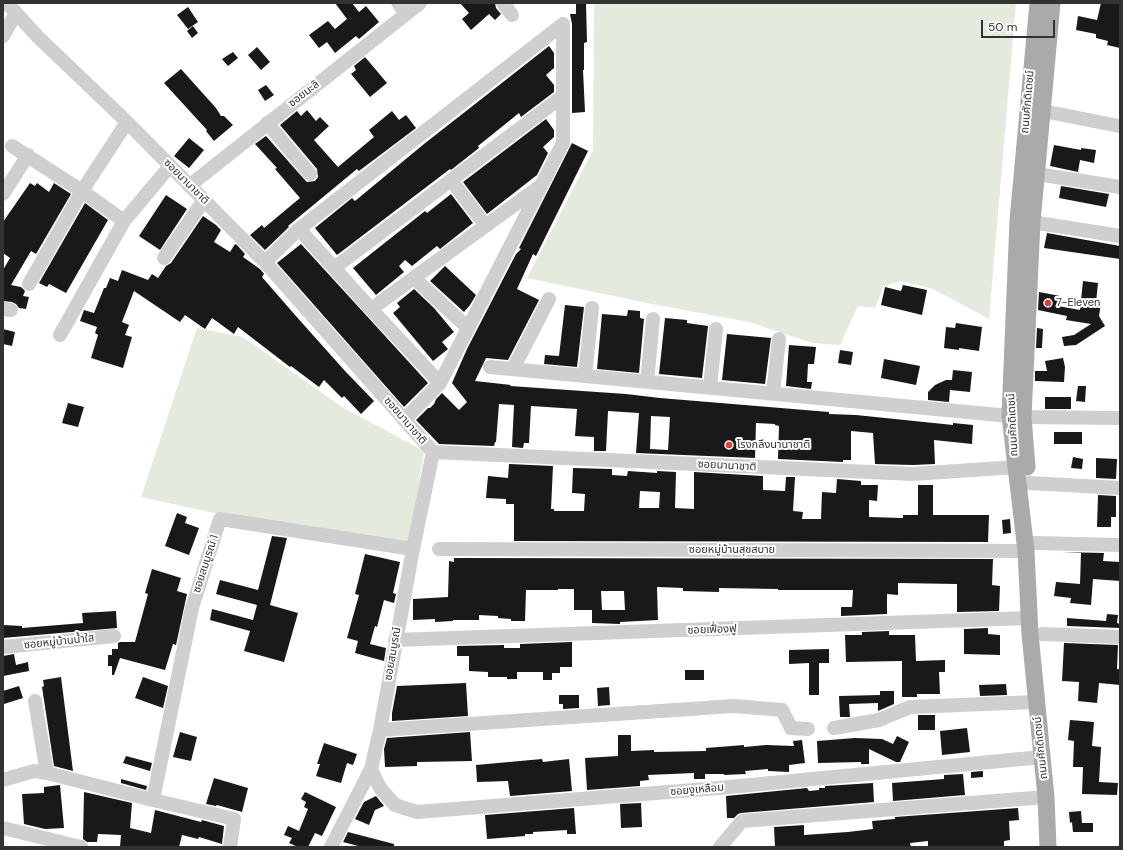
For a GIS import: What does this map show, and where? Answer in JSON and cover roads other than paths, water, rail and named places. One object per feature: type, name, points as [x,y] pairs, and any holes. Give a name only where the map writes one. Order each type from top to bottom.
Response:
[{"type":"main road","name":"ถนนศักดิเดชน์","points":[[1038,3],[1018,220],[1016,467],[1030,547],[1030,618],[1036,702],[1046,798],[1048,847]]},
{"type":"main road","points":[[1052,3],[1016,416],[1029,484],[1030,547],[1042,634],[1060,847]]},
{"type":"street","name":"ซอยมะลิ","points":[[189,186],[267,123],[402,8],[420,3]]},
{"type":"street","points":[[503,3],[512,15]]},
{"type":"street","points":[[3,36],[11,8]]},
{"type":"street","name":"ซอยนานาชาติ","points":[[11,8],[38,37],[127,122],[265,262],[433,452],[913,474],[1016,467]]},
{"type":"street","points":[[265,262],[299,229],[563,24],[563,142],[440,383],[404,420]]},
{"type":"street","points":[[334,268],[563,96]]},
{"type":"street","points":[[1043,111],[1120,126]]},
{"type":"street","points":[[29,284],[82,190],[127,122]]},
{"type":"street","points":[[267,123],[310,174]]},
{"type":"street","points":[[12,146],[82,190],[124,221]]},
{"type":"street","points":[[3,194],[28,155]]},
{"type":"street","points":[[60,335],[124,221],[170,166]]},
{"type":"street","points":[[1037,174],[1120,187]]},
{"type":"street","points":[[451,180],[486,226]]},
{"type":"street","points":[[371,310],[541,186]]},
{"type":"street","points":[[164,258],[204,200]]},
{"type":"street","points":[[1032,222],[1120,236]]},
{"type":"street","points":[[299,229],[371,310],[440,383]]},
{"type":"street","points":[[414,278],[468,328]]},
{"type":"street","points":[[513,369],[549,299]]},
{"type":"street","points":[[585,376],[592,308]]},
{"type":"street","points":[[647,382],[653,319]]},
{"type":"street","points":[[710,387],[716,329]]},
{"type":"street","points":[[773,393],[779,339]]},
{"type":"street","points":[[490,367],[1016,416],[1120,418]]},
{"type":"street","name":"ซอยสมบูรณ์","points":[[331,847],[371,769],[380,730],[395,640],[433,452]]},
{"type":"street","points":[[1029,484],[1120,488]]},
{"type":"street","name":"ซอยสมบูรณ์ 1","points":[[152,800],[192,608],[220,519],[413,549]]},
{"type":"street","name":"ซอยหมู่บ้านสุขสบาย","points":[[439,549],[1030,547],[1120,545]]},
{"type":"street","name":"ซอยเฟื่องฟู","points":[[395,640],[1030,618]]},
{"type":"street","points":[[1042,634],[1120,637]]},
{"type":"street","name":"ซอยหมู่บ้านน้ำใส","points":[[3,647],[114,636]]},
{"type":"street","points":[[35,701],[48,773]]},
{"type":"street","points":[[834,728],[879,720],[910,708],[1036,702]]},
{"type":"street","points":[[380,730],[734,706],[782,710],[791,728],[808,729]]},
{"type":"street","name":"ซอยงูเหลือม","points":[[371,769],[380,788],[395,805],[417,812],[719,788],[1042,757]]},
{"type":"street","points":[[4,776],[34,771],[48,773],[152,800],[234,819],[230,847]]},
{"type":"street","points":[[720,847],[742,821],[1046,798]]},
{"type":"street","points":[[3,828],[81,847]]},
{"type":"place","name":"7-Eleven","points":[[1048,303]]},
{"type":"place","name":"โรงกลึงนานาชาติ","points":[[729,445]]}]
